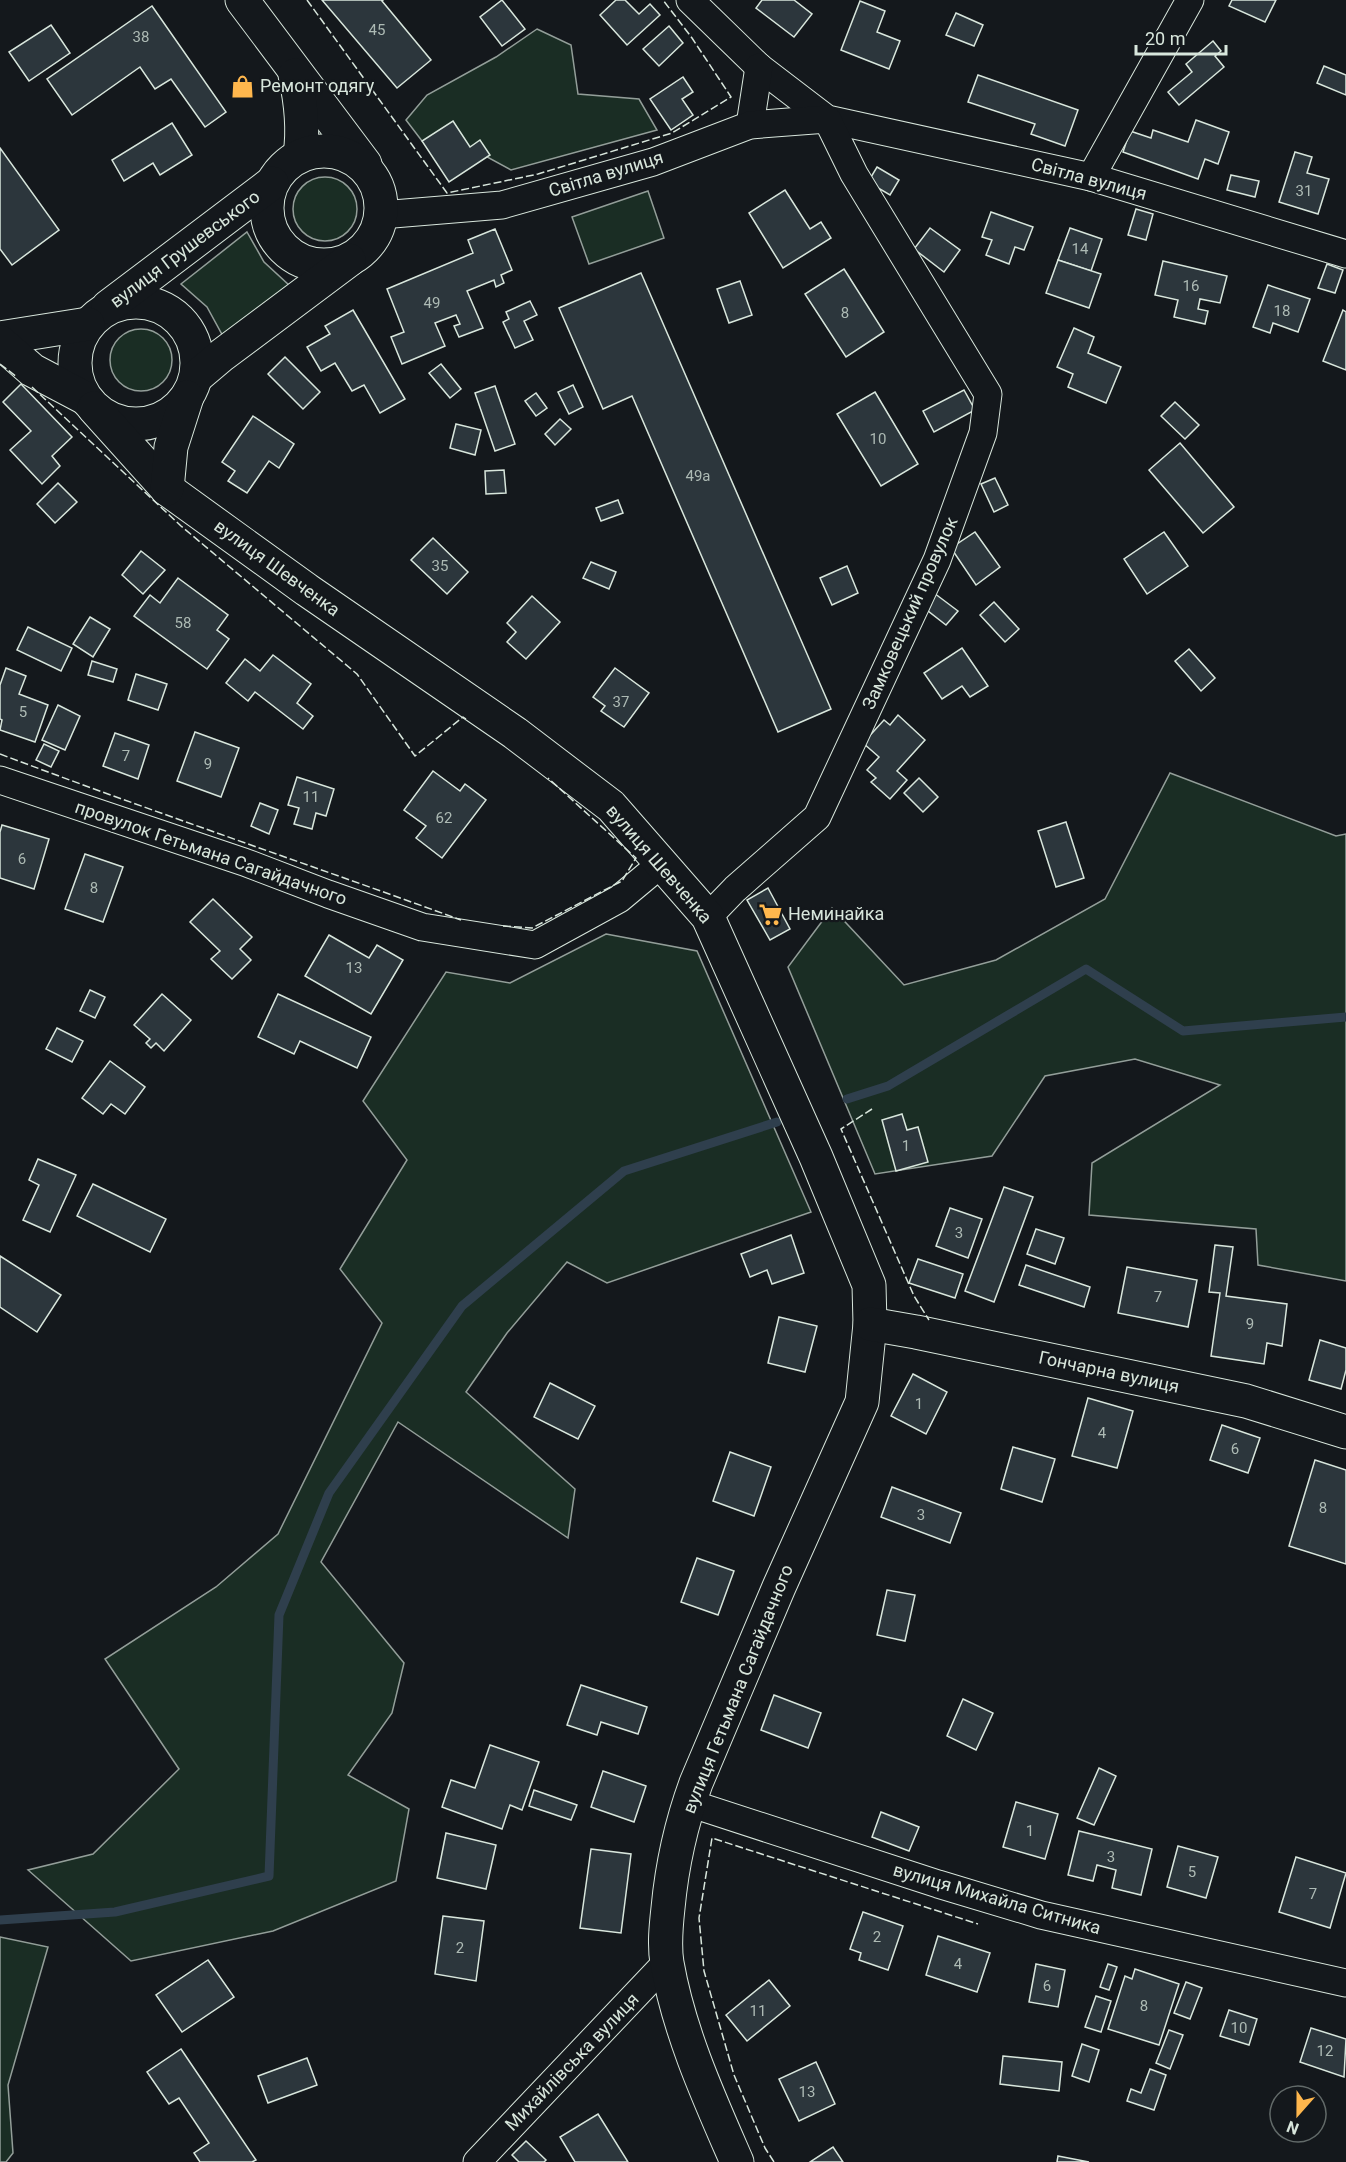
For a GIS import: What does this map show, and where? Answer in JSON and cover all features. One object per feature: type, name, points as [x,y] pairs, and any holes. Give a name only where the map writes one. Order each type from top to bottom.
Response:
[{"type":"main road","points":[[167,489],[171,447],[192,387],[197,356],[191,335],[178,318],[160,306],[138,301],[117,304],[93,319],[81,335],[75,361],[75,374],[90,403],[117,422],[143,424],[168,416],[179,408],[192,387],[222,355],[364,249],[376,234],[381,215],[381,195],[373,176],[354,147],[295,73],[242,0]]},
{"type":"main road","points":[[295,73],[302,116],[300,155]]},
{"type":"main road","points":[[349,260],[329,266],[309,264],[290,255],[276,241],[268,222],[266,202],[272,183],[283,166],[300,155],[320,150],[340,152],[358,161],[373,176]]},
{"type":"main road","name":"вулиця Грушевського","points":[[93,319],[272,183]]},
{"type":"main road","name":"вулиця Шевченка","points":[[0,340],[93,319]]},
{"type":"main road","name":"вулиця Шевченка","points":[[0,340],[32,370],[90,403],[167,489],[316,597],[515,733],[611,806],[708,917],[816,1157],[869,1284],[870,1324]]},
{"type":"main road","name":"Гончарна вулиця","points":[[870,1324],[1246,1401],[1346,1432]]},
{"type":"main road","name":"вулиця Гетьмана Сагайдачного","points":[[737,2162],[686,2036],[667,1962],[666,1931],[672,1868],[689,1803],[779,1587],[862,1402],[870,1324]]},
{"type":"street","name":"Світла вулиця","points":[[690,0],[759,67],[827,119]]},
{"type":"street","points":[[1091,177],[1190,0]]},
{"type":"street","points":[[750,125],[759,67]]},
{"type":"street","name":"Світла вулиця","points":[[381,215],[501,204],[652,162],[750,125],[827,119],[1091,177],[1346,254]]},
{"type":"street","name":"Замковецький провулок","points":[[708,917],[735,888],[817,817],[937,560],[983,433],[988,394],[855,174],[827,119]]},
{"type":"street","name":"провулок Гетьмана Сагайдачного","points":[[0,780],[244,862],[422,927],[534,945],[619,898],[661,864]]},
{"type":"street","name":"вулиця Михайла Ситника","points":[[689,1803],[1041,1915],[1346,1983]]},
{"type":"street","name":"Михайлівська вулиця","points":[[477,2162],[667,1962]]},
{"type":"green space","points":[[537,29],[571,45],[578,94],[639,99],[657,130],[511,170],[456,140],[422,141],[406,120],[427,95],[496,57]]},
{"type":"green space","points":[[325,177],[337,179],[348,186],[355,197],[357,209],[355,221],[348,232],[337,239],[325,241],[313,239],[302,232],[295,221],[293,209],[295,197],[302,186],[313,179]]},
{"type":"green space","points":[[648,191],[664,238],[589,264],[572,217]]},
{"type":"green space","points":[[247,232],[264,262],[290,286],[224,338],[207,307],[181,284]]},
{"type":"green space","points":[[135,329],[147,329],[163,338],[170,348],[172,360],[170,372],[163,382],[147,391],[135,391],[124,386],[115,377],[110,366],[110,354],[115,343],[124,334]]},
{"type":"green space","points":[[1170,773],[1336,836],[1346,834],[1346,1281],[1258,1265],[1256,1229],[1089,1215],[1092,1163],[1220,1085],[1135,1059],[1045,1076],[992,1156],[875,1174],[788,967],[832,908],[904,985],[996,960],[1105,899]]},
{"type":"green space","points":[[606,934],[697,951],[811,1212],[607,1283],[567,1262],[507,1333],[466,1392],[575,1489],[568,1538],[398,1422],[321,1562],[404,1663],[392,1713],[348,1775],[409,1809],[396,1881],[273,1931],[131,1961],[28,1870],[93,1854],[179,1769],[105,1659],[216,1587],[278,1534],[382,1323],[340,1269],[407,1160],[363,1101],[446,972],[510,983]]},
{"type":"green space","points":[[0,1937],[48,1947],[8,2085],[13,2153],[6,2162],[0,2162]]},
{"type":"building","points":[[322,0],[383,0],[431,60],[397,88]]},
{"type":"building","points":[[502,0],[525,29],[502,46],[480,17]]},
{"type":"building","points":[[616,0],[625,0],[639,14],[650,4],[660,15],[627,45],[600,15]]},
{"type":"building","points":[[762,0],[794,0],[812,14],[794,37],[756,8]]},
{"type":"building","points":[[1232,0],[1276,0],[1265,22],[1229,6]]},
{"type":"building","points":[[860,1],[885,11],[877,32],[900,41],[889,69],[841,50]]},
{"type":"building","points":[[152,6],[226,112],[205,127],[171,79],[155,89],[140,67],[72,115],[47,79]]},
{"type":"building","points":[[956,13],[983,25],[974,46],[946,35]]},
{"type":"building","points":[[51,25],[70,53],[29,81],[9,52]]},
{"type":"building","points":[[669,26],[683,43],[659,66],[643,49]]},
{"type":"building","points":[[1213,41],[1221,51],[1215,56],[1224,67],[1179,105],[1168,92],[1192,72],[1186,64]]},
{"type":"building","points":[[1324,66],[1346,75],[1346,95],[1317,83]]},
{"type":"building","points":[[978,75],[1078,110],[1065,146],[1031,134],[1035,124],[968,102]]},
{"type":"building","points":[[683,77],[693,92],[682,99],[693,115],[671,130],[650,99]]},
{"type":"building","points":[[1196,120],[1229,132],[1218,164],[1205,159],[1198,179],[1123,152],[1130,131],[1151,138],[1153,130],[1188,142]]},
{"type":"building","points":[[453,121],[470,147],[480,140],[490,155],[449,182],[422,141]]},
{"type":"building","points":[[172,123],[192,155],[160,175],[153,163],[124,181],[112,160]]},
{"type":"building","points":[[0,148],[59,230],[12,265],[0,249]]},
{"type":"building","points":[[1295,152],[1312,157],[1307,173],[1329,179],[1318,214],[1279,202]]},
{"type":"building","points":[[877,167],[899,180],[890,195],[868,182]]},
{"type":"building","points":[[1231,175],[1259,181],[1255,197],[1227,190]]},
{"type":"building","points":[[785,190],[810,229],[821,222],[831,238],[783,268],[749,213]]},
{"type":"building","points":[[1136,209],[1153,214],[1146,240],[1128,235]]},
{"type":"building","points":[[991,212],[1033,227],[1024,250],[1015,247],[1009,264],[986,255],[992,240],[982,237]]},
{"type":"building","points":[[930,228],[960,250],[944,272],[914,249]]},
{"type":"building","points":[[1070,228],[1102,239],[1091,271],[1058,260]]},
{"type":"building","points":[[495,229],[512,270],[501,275],[504,283],[496,287],[494,280],[467,291],[483,328],[459,337],[454,326],[460,324],[456,315],[435,323],[445,346],[402,364],[391,337],[404,332],[387,289],[473,253],[468,240]]},
{"type":"building","points":[[1058,260],[1101,274],[1089,308],[1046,293]]},
{"type":"building","points":[[1163,261],[1227,276],[1220,303],[1200,299],[1198,309],[1208,311],[1205,324],[1174,317],[1178,300],[1155,295]]},
{"type":"building","points":[[1327,264],[1343,270],[1335,293],[1318,288]]},
{"type":"building","points":[[844,269],[884,332],[846,357],[805,294]]},
{"type":"building","points":[[641,273],[831,709],[778,732],[632,396],[603,409],[559,308]]},
{"type":"building","points":[[740,281],[752,315],[729,323],[717,289]]},
{"type":"building","points":[[1268,285],[1310,299],[1298,332],[1273,323],[1270,333],[1253,327]]},
{"type":"building","points":[[530,301],[537,315],[524,321],[533,340],[515,348],[503,322],[509,319],[506,312]]},
{"type":"building","points":[[353,310],[405,399],[380,413],[364,385],[352,391],[335,363],[321,371],[307,347],[330,334],[325,326]]},
{"type":"building","points":[[1343,310],[1346,312],[1346,370],[1323,361]]},
{"type":"building","points":[[1074,328],[1094,337],[1088,353],[1121,367],[1106,403],[1068,387],[1073,374],[1057,367]]},
{"type":"building","points":[[285,357],[320,392],[303,409],[268,374]]},
{"type":"building","points":[[441,364],[461,389],[450,398],[429,373]]},
{"type":"building","points":[[21,384],[72,437],[52,456],[60,466],[42,484],[10,450],[31,431],[3,402]]},
{"type":"building","points":[[573,385],[583,407],[569,414],[558,392]]},
{"type":"building","points":[[495,386],[515,444],[495,451],[475,393]]},
{"type":"building","points":[[964,390],[975,410],[934,432],[923,411]]},
{"type":"building","points":[[875,392],[918,464],[881,486],[837,414]]},
{"type":"building","points":[[536,393],[547,408],[536,416],[525,401]]},
{"type":"building","points":[[1175,402],[1199,425],[1185,439],[1161,416]]},
{"type":"building","points":[[253,416],[294,444],[279,468],[269,461],[247,493],[228,481],[235,471],[222,462]]},
{"type":"building","points":[[560,419],[571,429],[555,445],[545,434]]},
{"type":"building","points":[[456,424],[481,430],[475,455],[450,448]]},
{"type":"building","points":[[1180,443],[1234,507],[1203,533],[1149,470]]},
{"type":"building","points":[[504,470],[506,493],[486,494],[485,471]]},
{"type":"building","points":[[995,478],[1008,505],[994,512],[981,484]]},
{"type":"building","points":[[58,483],[77,502],[55,523],[37,504]]},
{"type":"building","points":[[618,500],[623,513],[601,521],[596,508]]},
{"type":"building","points":[[975,532],[1000,567],[976,585],[951,548]]},
{"type":"building","points":[[1164,532],[1188,566],[1147,594],[1124,559]]},
{"type":"building","points":[[433,538],[468,572],[447,594],[411,560]]},
{"type":"building","points":[[141,551],[165,570],[143,594],[122,575]]},
{"type":"building","points":[[591,562],[616,572],[609,589],[583,578]]},
{"type":"building","points":[[847,566],[858,593],[832,605],[820,578]]},
{"type":"building","points":[[178,578],[228,615],[217,630],[229,639],[207,669],[134,616],[150,595],[160,603]]},
{"type":"building","points":[[934,593],[958,611],[946,625],[923,607]]},
{"type":"building","points":[[532,596],[560,622],[526,659],[507,642],[516,632],[507,623]]},
{"type":"building","points":[[994,602],[1019,629],[1005,642],[980,615]]},
{"type":"building","points":[[90,617],[110,629],[93,657],[73,644]]},
{"type":"building","points":[[28,627],[72,648],[61,671],[17,650]]},
{"type":"building","points":[[962,648],[988,686],[970,697],[962,686],[942,699],[924,673]]},
{"type":"building","points":[[1189,649],[1215,678],[1201,691],[1175,661]]},
{"type":"building","points":[[273,655],[311,684],[297,703],[313,716],[303,729],[255,692],[248,701],[226,683],[245,659],[260,671]]},
{"type":"building","points":[[92,661],[117,669],[113,682],[88,675]]},
{"type":"building","points":[[6,668],[26,676],[19,694],[48,705],[35,742],[0,730],[2,720],[0,719],[0,685]]},
{"type":"building","points":[[615,668],[649,693],[624,727],[601,711],[605,706],[593,697]]},
{"type":"building","points":[[136,674],[167,684],[158,710],[128,700]]},
{"type":"building","points":[[58,705],[80,716],[65,750],[42,740]]},
{"type":"building","points":[[898,715],[925,740],[897,771],[907,780],[890,799],[871,782],[876,778],[867,770],[879,757],[863,743],[884,720],[890,725]]},
{"type":"building","points":[[195,732],[239,748],[221,797],[177,781]]},
{"type":"building","points":[[115,733],[149,745],[138,779],[103,766]]},
{"type":"building","points":[[44,744],[59,751],[51,767],[36,760]]},
{"type":"building","points":[[433,771],[460,791],[465,784],[486,800],[442,858],[416,838],[426,826],[404,810]]},
{"type":"building","points":[[297,777],[334,789],[326,816],[316,813],[312,829],[294,824],[299,808],[288,805]]},
{"type":"building","points":[[919,778],[938,797],[923,812],[904,793]]},
{"type":"building","points":[[260,803],[278,810],[269,834],[251,826]]},
{"type":"building","points":[[1066,822],[1084,878],[1056,887],[1038,831]]},
{"type":"building","points":[[2,825],[49,839],[34,889],[0,878]]},
{"type":"building","points":[[85,854],[123,867],[103,922],[65,909]]},
{"type":"building","points":[[768,888],[790,929],[770,940],[747,900]]},
{"type":"building","points":[[213,899],[252,937],[240,949],[251,960],[232,979],[211,959],[220,951],[190,922]]},
{"type":"building","points":[[329,935],[369,958],[377,945],[403,960],[371,1014],[305,976]]},
{"type":"building","points":[[90,990],[105,997],[95,1018],[80,1011]]},
{"type":"building","points":[[162,994],[191,1020],[164,1051],[156,1043],[151,1048],[146,1043],[150,1039],[134,1025]]},
{"type":"building","points":[[278,994],[371,1037],[357,1068],[300,1041],[294,1054],[258,1037]]},
{"type":"building","points":[[57,1028],[83,1041],[72,1062],[46,1049]]},
{"type":"building","points":[[110,1061],[145,1087],[125,1114],[111,1104],[103,1114],[82,1098]]},
{"type":"building","points":[[902,1114],[907,1130],[918,1127],[928,1162],[896,1171],[882,1120]]},
{"type":"building","points":[[38,1159],[76,1175],[50,1232],[23,1220],[39,1185],[29,1180]]},
{"type":"building","points":[[93,1184],[166,1219],[150,1252],[77,1216]]},
{"type":"building","points":[[1004,1187],[1033,1197],[994,1302],[965,1291]]},
{"type":"building","points":[[950,1208],[982,1219],[968,1258],[936,1246]]},
{"type":"building","points":[[1036,1229],[1064,1238],[1055,1264],[1027,1254]]},
{"type":"building","points":[[791,1235],[804,1273],[772,1284],[767,1270],[750,1277],[741,1254]]},
{"type":"building","points":[[1215,1245],[1233,1247],[1226,1296],[1287,1304],[1282,1346],[1267,1343],[1264,1364],[1211,1356],[1220,1293],[1209,1292]]},
{"type":"building","points":[[0,1256],[61,1295],[37,1332],[0,1307]]},
{"type":"building","points":[[918,1259],[963,1274],[955,1298],[909,1283]]},
{"type":"building","points":[[1026,1265],[1090,1287],[1084,1307],[1019,1285]]},
{"type":"building","points":[[1127,1267],[1197,1280],[1188,1327],[1118,1313]]},
{"type":"building","points":[[779,1317],[817,1326],[805,1372],[768,1363]]},
{"type":"building","points":[[1320,1340],[1346,1348],[1346,1370],[1341,1389],[1309,1380]]},
{"type":"building","points":[[913,1374],[947,1392],[926,1434],[891,1416]]},
{"type":"building","points":[[550,1383],[595,1406],[578,1439],[534,1417]]},
{"type":"building","points":[[1088,1398],[1133,1411],[1117,1468],[1072,1456]]},
{"type":"building","points":[[1222,1425],[1260,1438],[1248,1473],[1210,1460]]},
{"type":"building","points":[[1013,1447],[1055,1459],[1042,1502],[1001,1489]]},
{"type":"building","points":[[730,1452],[771,1467],[754,1516],[713,1501]]},
{"type":"building","points":[[1315,1460],[1346,1470],[1346,1564],[1289,1546]]},
{"type":"building","points":[[892,1487],[961,1513],[950,1543],[881,1517]]},
{"type":"building","points":[[697,1558],[734,1571],[718,1615],[681,1602]]},
{"type":"building","points":[[887,1590],[915,1595],[905,1641],[877,1635]]},
{"type":"building","points":[[581,1685],[647,1707],[638,1734],[601,1722],[597,1735],[567,1725]]},
{"type":"building","points":[[774,1695],[821,1713],[808,1748],[761,1730]]},
{"type":"building","points":[[963,1699],[993,1713],[976,1750],[947,1736]]},
{"type":"building","points":[[490,1745],[539,1762],[522,1810],[510,1805],[502,1829],[442,1807],[451,1780],[475,1788]]},
{"type":"building","points":[[1099,1768],[1116,1776],[1094,1825],[1077,1818]]},
{"type":"building","points":[[603,1771],[646,1786],[634,1822],[591,1807]]},
{"type":"building","points":[[534,1790],[577,1805],[571,1820],[529,1806]]},
{"type":"building","points":[[1016,1802],[1058,1814],[1045,1859],[1003,1847]]},
{"type":"building","points":[[881,1812],[919,1827],[909,1851],[872,1837]]},
{"type":"building","points":[[1079,1831],[1152,1849],[1141,1895],[1112,1888],[1116,1870],[1097,1865],[1093,1881],[1068,1875]]},
{"type":"building","points":[[446,1833],[496,1845],[486,1889],[437,1878]]},
{"type":"building","points":[[1178,1846],[1218,1857],[1206,1898],[1167,1887]]},
{"type":"building","points":[[591,1849],[631,1854],[621,1933],[580,1928]]},
{"type":"building","points":[[1296,1857],[1346,1873],[1330,1928],[1279,1912]]},
{"type":"building","points":[[863,1912],[903,1926],[888,1970],[859,1960],[861,1953],[850,1949]]},
{"type":"building","points":[[443,1916],[484,1921],[476,1981],[435,1974]]},
{"type":"building","points":[[938,1936],[990,1953],[977,1992],[926,1975]]},
{"type":"building","points":[[208,1960],[234,1997],[182,2032],[156,1995]]},
{"type":"building","points":[[1036,1964],[1065,1970],[1058,2007],[1029,2002]]},
{"type":"building","points":[[1108,1964],[1117,1967],[1109,1990],[1100,1987]]},
{"type":"building","points":[[1135,1969],[1179,1984],[1159,2045],[1108,2029],[1125,1976],[1132,1979]]},
{"type":"building","points":[[769,1980],[790,2006],[747,2041],[726,2015]]},
{"type":"building","points":[[1186,1982],[1202,1988],[1190,2019],[1174,2013]]},
{"type":"building","points":[[1096,1996],[1111,2001],[1101,2032],[1085,2027]]},
{"type":"building","points":[[1229,2010],[1257,2019],[1249,2045],[1220,2036]]},
{"type":"building","points":[[1311,2028],[1346,2039],[1344,2077],[1300,2062]]},
{"type":"building","points":[[1169,2030],[1183,2035],[1170,2069],[1156,2063]]},
{"type":"building","points":[[1082,2044],[1099,2050],[1089,2082],[1072,2076]]},
{"type":"building","points":[[181,2049],[256,2160],[252,2162],[200,2162],[194,2153],[209,2143],[179,2098],[169,2104],[147,2072]]},
{"type":"building","points":[[1003,2056],[1062,2062],[1059,2091],[1000,2084]]},
{"type":"building","points":[[307,2058],[317,2085],[268,2103],[258,2076]]},
{"type":"building","points":[[816,2062],[835,2104],[799,2121],[779,2079]]},
{"type":"building","points":[[1150,2069],[1166,2075],[1154,2110],[1127,2101],[1131,2089],[1141,2093]]},
{"type":"building","points":[[598,2114],[628,2162],[575,2162],[560,2137]]},
{"type":"building","points":[[526,2141],[546,2160],[544,2162],[519,2162],[512,2155]]},
{"type":"building","points":[[833,2147],[843,2162],[810,2162]]},
{"type":"building","points":[[1058,2156],[1089,2162],[1057,2162]]},
{"type":"waterway","points":[[847,1099],[888,1086],[1086,969],[1183,1031],[1346,1017]]},
{"type":"waterway","points":[[0,1920],[115,1912],[269,1876],[279,1615],[329,1493],[462,1306],[624,1171],[777,1122]]},
{"type":"fence","points":[[307,0],[447,193],[538,174],[672,133],[731,97],[692,38],[663,0]]},
{"type":"fence","points":[[0,364],[17,377]]},
{"type":"fence","points":[[32,387],[181,526],[357,674],[415,756],[463,717],[466,719]]},
{"type":"fence","points":[[0,754],[461,920]]},
{"type":"fence","points":[[503,926],[532,928],[622,881],[636,858],[548,778]]},
{"type":"fence","points":[[872,1109],[841,1129],[914,1296],[929,1320]]},
{"type":"fence","points":[[774,2162],[765,2148],[734,2075],[704,1971],[699,1918],[712,1838],[978,1924]]},
{"type":"place","name":"Ремонт одягу","points":[[242,86]]},
{"type":"place","name":"Неминайка","points":[[770,914]]}]
